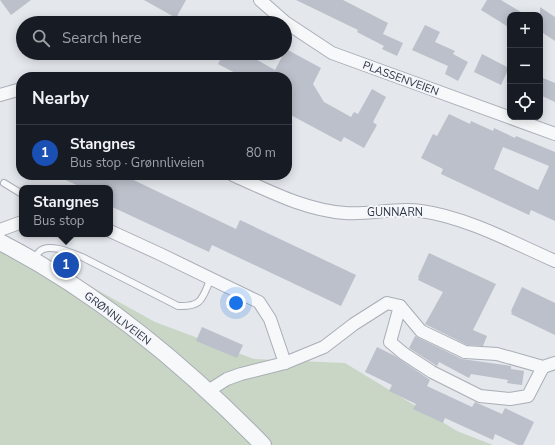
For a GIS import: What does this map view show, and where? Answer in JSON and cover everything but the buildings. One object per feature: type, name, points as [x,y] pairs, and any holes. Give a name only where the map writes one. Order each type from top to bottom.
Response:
[{"type":"street","name":"PLASSENVEIEN","points":[[260,0],[278,16]]},
{"type":"street","name":"PLASSENVEIEN","points":[[292,27],[332,53],[555,134]]},
{"type":"street","points":[[0,95],[16,90]]},
{"type":"street","name":"GUNNARN","points":[[245,180],[309,207],[328,211],[359,213],[413,210],[438,214],[497,235],[555,261]]},
{"type":"street","points":[[0,230],[19,223]]},
{"type":"street","points":[[113,232],[259,302],[270,319],[285,363]]},
{"type":"street","name":"GRØNNLIVEIEN","points":[[0,242],[34,260],[120,317],[170,357],[208,391],[263,445]]},
{"type":"street","points":[[208,391],[227,379],[285,363],[324,347],[354,324],[387,303],[400,306],[421,332],[465,352],[497,354],[543,367],[555,363]]},
{"type":"street","points":[[400,306],[390,342],[403,353],[432,372],[480,396],[510,399],[528,396],[543,367]]},
{"type":"lane","points":[[4,183],[19,192]]},
{"type":"lane","points":[[34,260],[43,249],[52,248],[65,250],[82,257],[178,306],[189,306],[200,301],[211,278]]},
{"type":"green space","points":[[0,236],[155,322],[254,359],[345,363],[457,431],[493,445],[0,445]]},
{"type":"place","name":"Stangnes","points":[[66,265]]}]
